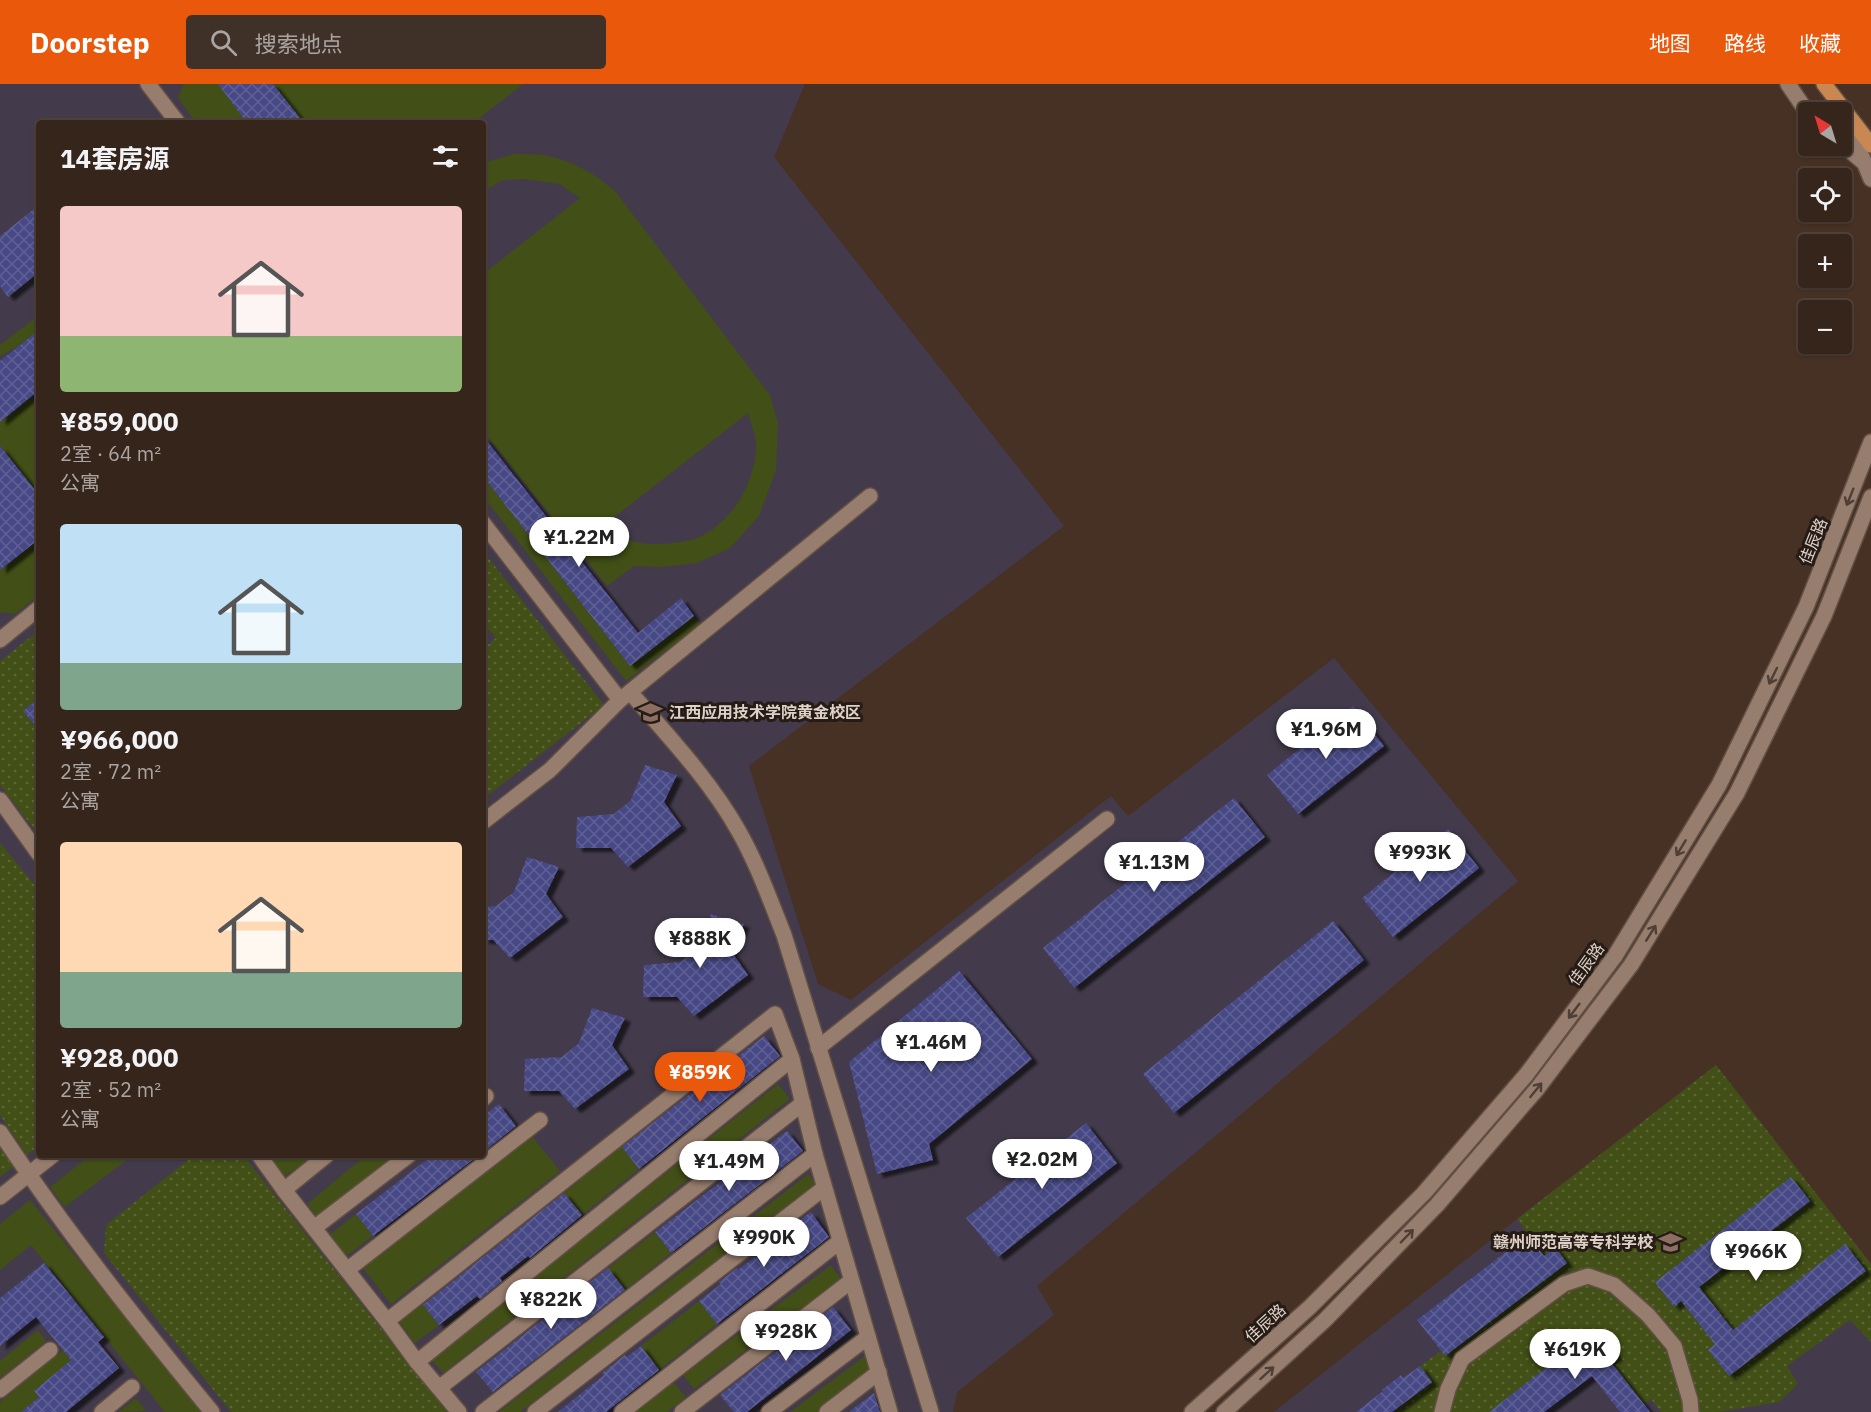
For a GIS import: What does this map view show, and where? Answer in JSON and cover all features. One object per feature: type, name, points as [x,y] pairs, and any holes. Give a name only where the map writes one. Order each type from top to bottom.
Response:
[{"type":"main road","points":[[1824,84],[1837,102]]},
{"type":"main road","points":[[1852,121],[1871,145]]},
{"type":"street","points":[[148,84],[176,120]]},
{"type":"street","points":[[1788,84],[1800,102]]},
{"type":"street","points":[[1852,133],[1871,179]]},
{"type":"street","points":[[1852,153],[1864,163]]},
{"type":"street","name":"佳辰路","points":[[1192,1412],[1310,1307],[1424,1193],[1526,1075],[1615,956],[1719,785],[1806,607],[1871,442]]},
{"type":"street","points":[[486,820],[550,770],[625,696],[870,496]]},
{"type":"street","points":[[1224,1412],[1325,1320],[1437,1205],[1537,1089],[1631,965],[1737,793],[1824,616],[1871,497]]},
{"type":"street","points":[[486,527],[625,696],[703,778],[738,829],[784,935],[931,1412]]},
{"type":"street","points":[[0,640],[36,610]]},
{"type":"street","points":[[0,800],[36,850]]},
{"type":"street","points":[[818,1048],[1107,819]]},
{"type":"street","points":[[387,1321],[776,1014],[792,1059],[814,1154],[890,1412]]},
{"type":"street","points":[[417,1362],[792,1059]]},
{"type":"street","points":[[439,1388],[802,1103]]},
{"type":"street","points":[[347,1270],[540,1120]]},
{"type":"street","points":[[0,1132],[28,1174],[153,1340],[212,1412]]},
{"type":"street","points":[[483,1412],[814,1154]]},
{"type":"street","points":[[0,1197],[49,1158]]},
{"type":"street","points":[[261,1158],[417,1362],[459,1412]]},
{"type":"street","points":[[284,1190],[323,1158]]},
{"type":"street","points":[[314,1228],[406,1158]]},
{"type":"street","points":[[535,1412],[824,1188]]},
{"type":"street","points":[[622,1412],[839,1242]]},
{"type":"street","points":[[1442,1412],[1448,1389],[1462,1359],[1564,1284],[1588,1276],[1614,1285],[1648,1315],[1674,1346],[1690,1400],[1691,1412]]},
{"type":"street","points":[[682,1412],[851,1281]]},
{"type":"street","points":[[769,1412],[868,1336]]},
{"type":"street","points":[[0,1390],[50,1350]]},
{"type":"street","points":[[827,1412],[879,1372]]},
{"type":"street","points":[[102,1412],[132,1387]]},
{"type":"shaded area","name":"江西应用技术学院黄金校区","points":[[0,84],[805,84],[774,157],[1064,526],[749,766],[818,984],[851,1000],[1111,796],[1128,816],[1334,658],[1518,881],[1037,1286],[1054,1315],[957,1392],[953,1412],[0,1412]]},
{"type":"shaded area","name":"赣州师范高等专科学校","points":[[1716,1065],[1871,1264],[1871,1412],[1274,1412],[1517,1219]]},
{"type":"green space","points":[[184,84],[218,84],[245,120],[194,120],[178,97]]},
{"type":"green space","points":[[273,84],[523,84],[477,120],[302,120]]},
{"type":"green space","points":[[514,154],[543,155],[573,164],[608,185],[616,192],[770,395],[778,423],[776,470],[759,516],[730,548],[697,563],[663,567],[634,566],[607,586],[486,435],[486,272],[580,198],[559,184],[526,179],[503,180],[486,189],[486,162]],"holes":[[[748,413],[755,436],[754,463],[745,490],[729,514],[708,532],[695,539],[645,544],[620,536],[604,525]]]},
{"type":"green space","points":[[36,317],[36,332],[0,356],[0,345]]},
{"type":"green space","points":[[30,398],[36,405],[36,494],[26,502],[30,483],[0,446],[0,422]]},
{"type":"green space","points":[[486,480],[629,665],[694,616],[700,624],[626,681],[486,500]]},
{"type":"green space","points":[[36,541],[36,597],[15,614],[0,612],[0,570]]},
{"type":"green space","points":[[486,555],[604,705],[486,797],[486,646],[496,638],[486,627]]},
{"type":"green space","points":[[36,632],[36,700],[23,711],[36,726],[36,831],[0,785],[0,661]]},
{"type":"green space","points":[[0,843],[36,886],[36,1148],[27,1155],[0,1115]]},
{"type":"green space","name":"赣州师范高等专科学校","points":[[1716,1065],[1871,1264],[1871,1342],[1850,1320],[1787,1366],[1798,1384],[1779,1402],[1719,1412],[1661,1412],[1651,1399],[1644,1404],[1610,1361],[1616,1355],[1596,1330],[1489,1412],[1392,1412],[1432,1382],[1420,1366],[1441,1351],[1445,1356],[1567,1263],[1555,1247],[1544,1256],[1517,1219]]},
{"type":"green space","points":[[778,1084],[790,1099],[443,1373],[431,1359]]},
{"type":"green space","points":[[530,1134],[560,1171],[391,1304],[362,1267]]},
{"type":"green space","points":[[0,1146],[14,1166],[0,1177]]},
{"type":"green space","points":[[622,1146],[639,1169],[582,1215],[564,1193]]},
{"type":"green space","points":[[87,1158],[129,1158],[65,1207],[50,1187]]},
{"type":"green space","points":[[190,1158],[245,1158],[447,1412],[231,1412],[104,1253],[106,1225]]},
{"type":"green space","points":[[270,1158],[313,1158],[284,1176]]},
{"type":"green space","points":[[362,1158],[391,1158],[319,1219],[307,1204]]},
{"type":"green space","points":[[808,1174],[816,1185],[520,1412],[499,1412]]},
{"type":"green space","points":[[30,1200],[201,1412],[165,1412],[31,1245],[0,1270],[0,1224]]},
{"type":"green space","points":[[356,1214],[373,1236],[345,1257],[329,1235]]},
{"type":"green space","points":[[655,1232],[671,1253],[625,1290],[608,1268]]},
{"type":"green space","points":[[831,1265],[841,1279],[694,1389],[683,1375]]},
{"type":"green space","points":[[699,1301],[717,1324],[659,1370],[641,1346]]},
{"type":"green space","points":[[422,1303],[439,1325],[415,1343],[398,1320]]},
{"type":"green space","points":[[38,1330],[46,1341],[0,1378],[0,1361]]},
{"type":"green space","points":[[63,1350],[76,1366],[54,1374],[34,1391],[39,1397],[21,1412],[0,1412],[0,1402]]},
{"type":"green space","points":[[866,1355],[871,1370],[817,1412],[790,1412]]},
{"type":"green space","points":[[672,1381],[686,1397],[667,1412],[634,1412]]},
{"type":"green space","points":[[136,1398],[146,1411],[119,1412]]},
{"type":"building","points":[[218,84],[273,84],[302,120],[245,120]]},
{"type":"building","points":[[36,207],[36,274],[8,297],[0,286],[0,236]]},
{"type":"building","points":[[36,332],[36,392],[0,422],[0,361]]},
{"type":"building","points":[[486,440],[638,633],[681,598],[694,616],[630,666],[486,480]]},
{"type":"building","points":[[0,446],[36,491],[36,541],[0,570]]},
{"type":"building","points":[[36,700],[36,726],[23,711]]},
{"type":"building","points":[[1353,706],[1384,746],[1298,814],[1267,775]]},
{"type":"building","points":[[645,765],[677,775],[664,802],[681,826],[628,867],[611,848],[576,848],[577,817],[614,814],[631,800]]},
{"type":"building","points":[[1234,798],[1265,837],[1074,988],[1043,948]]},
{"type":"building","points":[[1448,829],[1479,868],[1393,937],[1362,898]]},
{"type":"building","points":[[527,857],[559,867],[546,894],[563,917],[510,958],[493,940],[486,940],[486,907],[496,906],[514,892]]},
{"type":"building","points":[[711,914],[744,924],[731,951],[748,975],[694,1016],[677,997],[643,997],[644,965],[680,962],[698,949]]},
{"type":"building","points":[[1333,921],[1364,960],[1174,1113],[1143,1074]]},
{"type":"building","points":[[959,971],[1032,1059],[929,1144],[933,1160],[877,1174],[849,1062]]},
{"type":"building","points":[[592,1008],[625,1018],[612,1045],[629,1069],[575,1109],[559,1091],[524,1091],[525,1059],[562,1057],[579,1043]]},
{"type":"building","points":[[764,1036],[780,1056],[639,1169],[622,1147]]},
{"type":"building","points":[[499,1104],[516,1126],[486,1150],[486,1114]]},
{"type":"building","points":[[1086,1123],[1117,1163],[998,1257],[966,1218]]},
{"type":"building","points":[[787,1131],[803,1151],[671,1253],[655,1232]]},
{"type":"building","points":[[429,1158],[475,1158],[373,1236],[356,1214]]},
{"type":"building","points":[[1791,1177],[1810,1201],[1699,1287],[1733,1330],[1845,1244],[1866,1271],[1729,1376],[1708,1350],[1715,1344],[1681,1301],[1674,1307],[1655,1282]]},
{"type":"building","points":[[564,1193],[582,1215],[530,1258],[528,1256],[500,1278],[502,1281],[480,1299],[477,1296],[439,1325],[423,1305]]},
{"type":"building","points":[[811,1212],[829,1237],[717,1324],[699,1301],[721,1284],[719,1282],[775,1242],[773,1240]]},
{"type":"building","points":[[1528,1235],[1544,1256],[1555,1247],[1567,1263],[1445,1356],[1417,1320]]},
{"type":"building","points":[[44,1263],[104,1337],[98,1342],[119,1368],[66,1412],[21,1412],[39,1397],[34,1391],[71,1360],[36,1317],[0,1346],[0,1298]]},
{"type":"building","points":[[608,1268],[625,1290],[493,1392],[476,1372]]},
{"type":"building","points":[[833,1307],[851,1330],[747,1412],[734,1412],[720,1395]]},
{"type":"building","points":[[1596,1329],[1617,1356],[1610,1361],[1650,1412],[1620,1412],[1592,1376],[1544,1412],[1489,1412]]},
{"type":"building","points":[[641,1346],[659,1370],[606,1412],[558,1412],[604,1375],[602,1373]]},
{"type":"building","points":[[1420,1366],[1432,1382],[1392,1412],[1356,1412],[1401,1375],[1403,1378]]},
{"type":"building","points":[[874,1393],[880,1412],[849,1412]]},
{"type":"place","name":"江西应用技术学院黄金校区","points":[[651,712]]},
{"type":"place","name":"赣州师范高等专科学校","points":[[1671,1242]]}]
